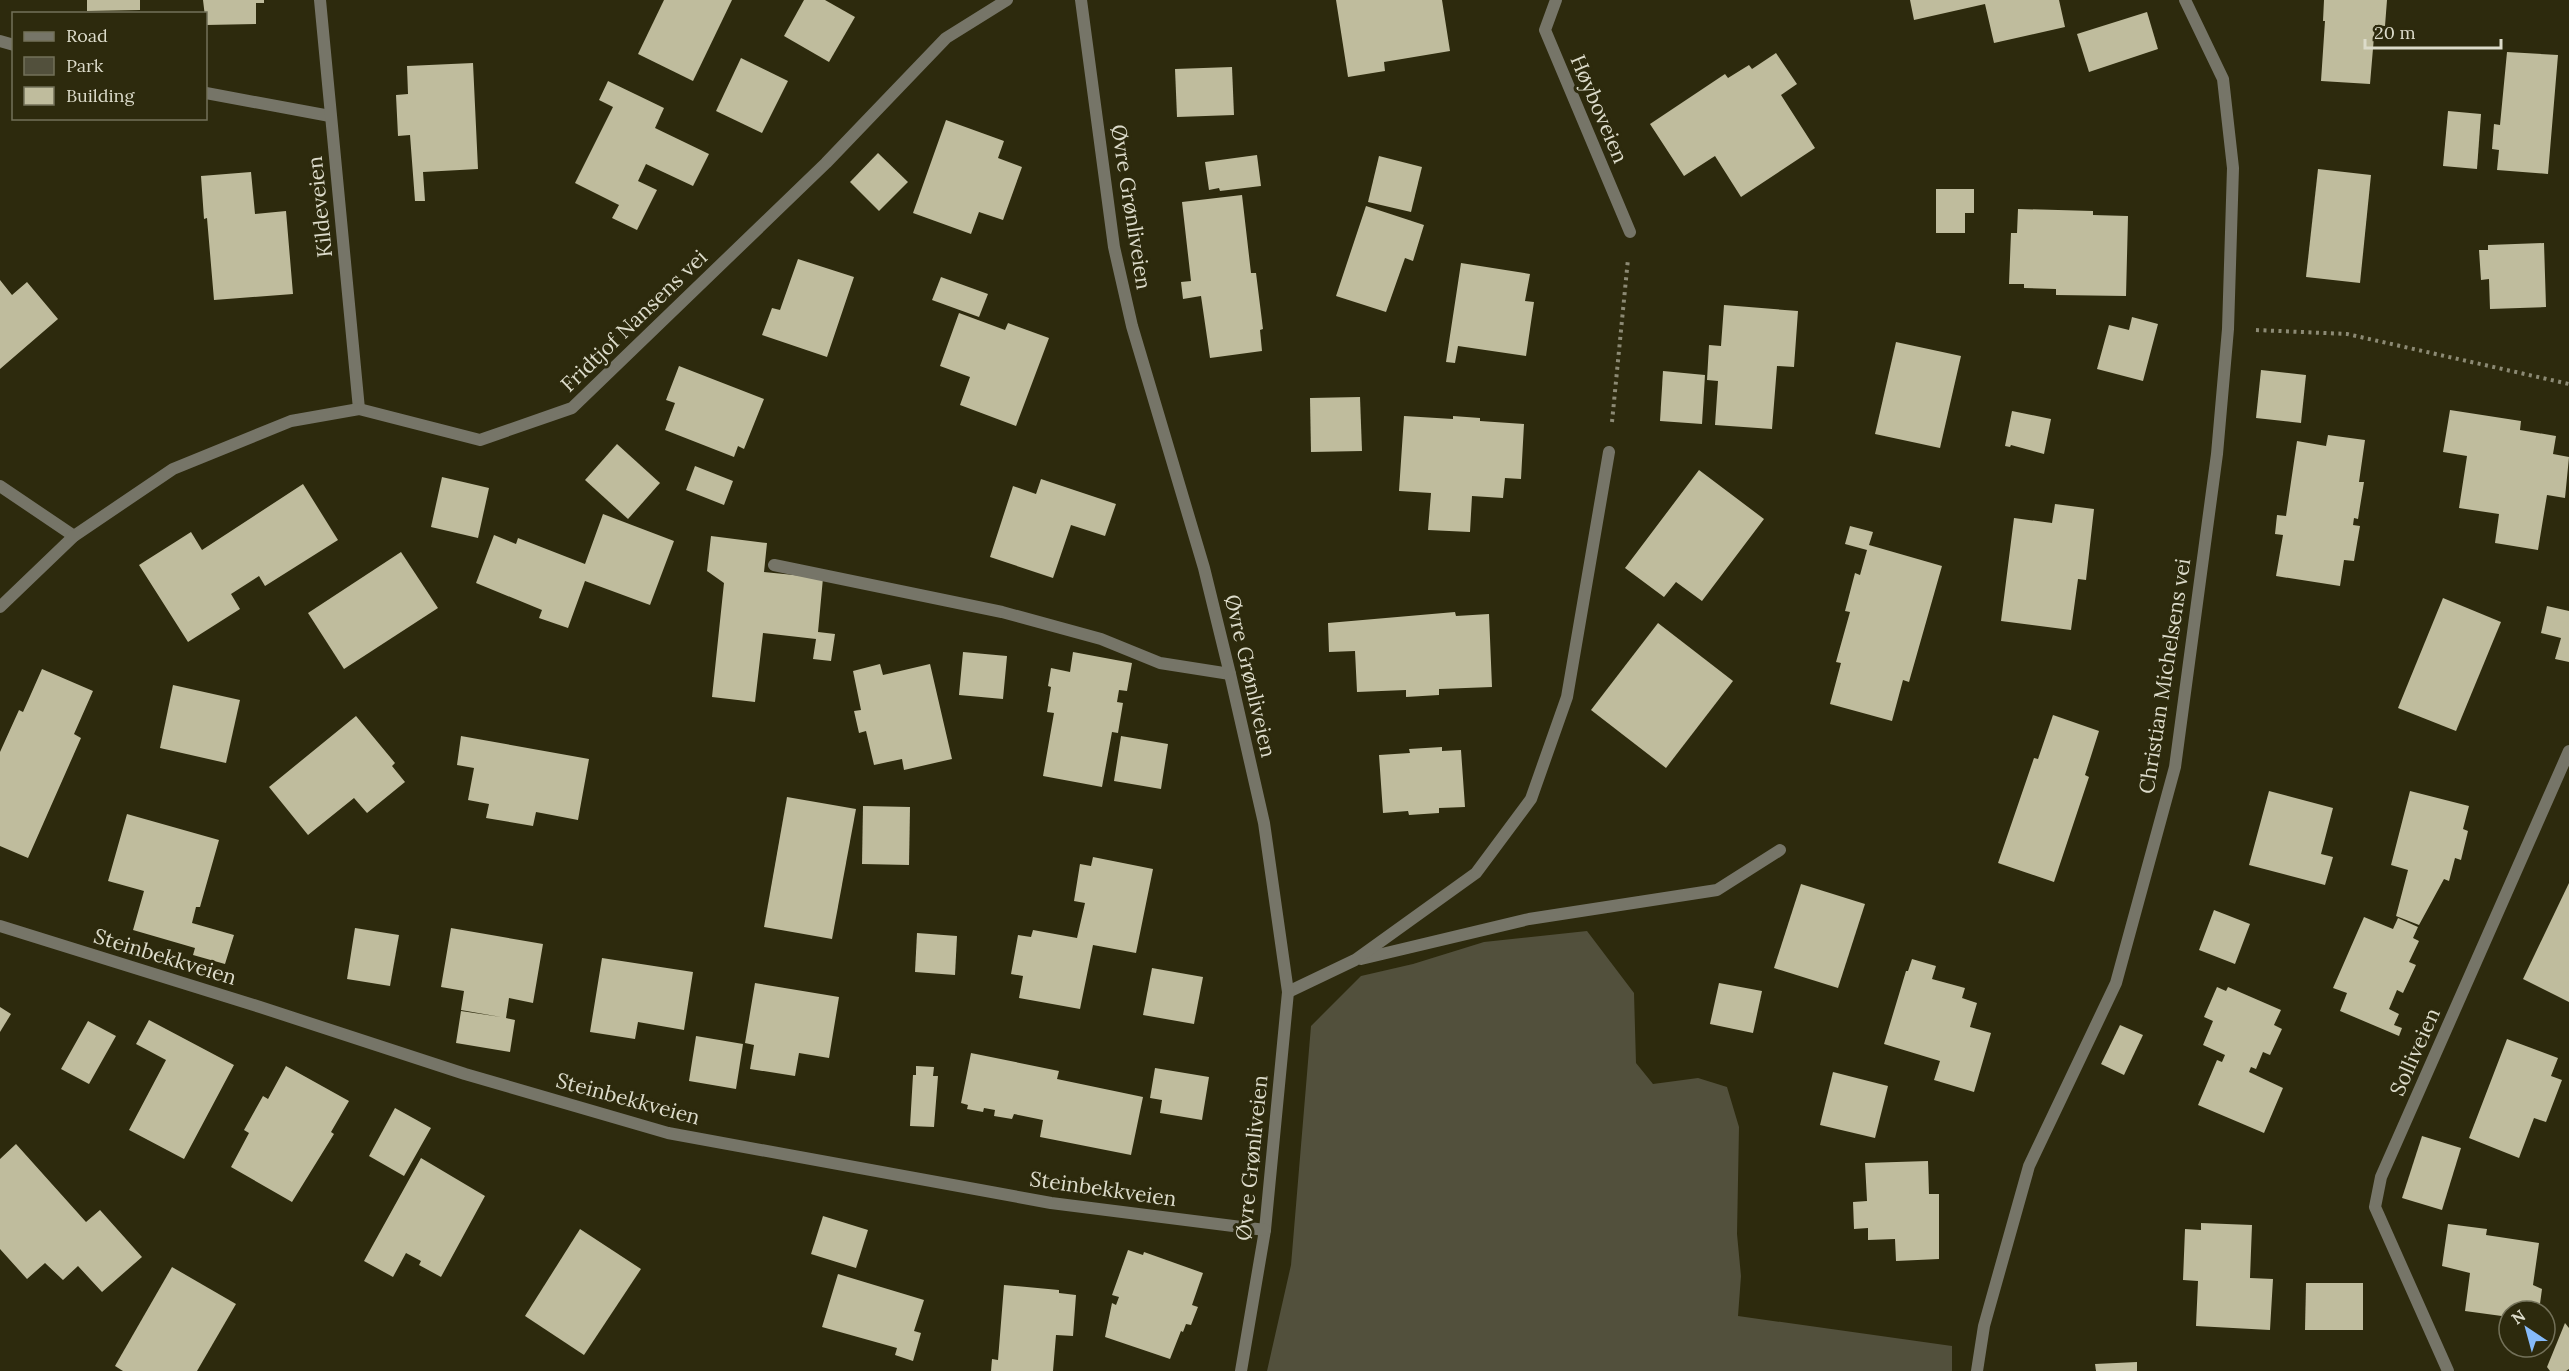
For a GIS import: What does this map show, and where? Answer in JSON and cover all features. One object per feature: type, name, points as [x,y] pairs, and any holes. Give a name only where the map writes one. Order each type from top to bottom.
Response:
[{"type":"street","name":"Kildeveien","points":[[320,0],[359,410]]},
{"type":"street","name":"Fridtjof Nansens vei","points":[[0,607],[74,536],[173,469],[291,421],[359,410],[480,440],[572,408],[825,163],[946,38],[1007,0]]},
{"type":"street","name":"Øvre Grønliveien","points":[[1081,0],[1114,247],[1132,326],[1204,568],[1230,674],[1264,823],[1288,992],[1265,1230],[1241,1371]]},
{"type":"street","name":"Høyboveien","points":[[1556,0],[1545,30],[1630,232]]},
{"type":"street","name":"Christian Michelsens vei","points":[[1977,1371],[1984,1326],[2029,1166],[2116,983],[2175,767],[2217,454],[2228,330],[2233,168],[2223,79],[2185,0]]},
{"type":"street","points":[[207,93],[330,116]]},
{"type":"street","points":[[1288,992],[1355,960],[1476,873],[1531,799],[1567,697],[1609,452]]},
{"type":"street","points":[[0,486],[74,536]]},
{"type":"street","points":[[774,565],[1002,612],[1101,639],[1160,663],[1230,674]]},
{"type":"street","name":"Solliveien","points":[[2448,1371],[2386,1237],[2375,1207],[2381,1177],[2569,751]]},
{"type":"street","points":[[1355,960],[1529,919],[1717,890],[1780,850]]},
{"type":"street","name":"Steinbekkveien","points":[[0,926],[248,1003],[465,1074],[668,1133],[1051,1203],[1265,1230]]},
{"type":"path","points":[[1609,452],[1630,232]]},
{"type":"path","points":[[2228,330],[2347,334],[2569,384]]},
{"type":"green space","points":[[1587,931],[1634,993],[1636,1063],[1653,1084],[1698,1078],[1727,1087],[1739,1127],[1737,1234],[1741,1276],[1738,1316],[1952,1346],[1952,1371],[1267,1371],[1291,1265],[1311,1026],[1361,976],[1413,964],[1484,942]]},
{"type":"building","points":[[87,0],[140,0],[140,10],[87,11]]},
{"type":"building","points":[[203,0],[264,0],[264,3],[256,3],[256,24],[207,25],[207,12],[204,12]]},
{"type":"building","points":[[664,0],[732,0],[693,81],[638,54]]},
{"type":"building","points":[[804,0],[825,0],[855,17],[829,62],[784,36]]},
{"type":"building","points":[[1336,0],[1442,0],[1450,51],[1384,62],[1385,71],[1348,77]]},
{"type":"building","points":[[1910,0],[2059,0],[2065,27],[1994,43],[1985,4],[1914,20]]},
{"type":"building","points":[[2324,0],[2387,0],[2385,26],[2375,25],[2370,84],[2321,81]]},
{"type":"building","points":[[2147,12],[2158,49],[2089,72],[2077,34]]},
{"type":"building","points":[[2507,52],[2558,55],[2548,174],[2497,170],[2499,150],[2492,149],[2494,124],[2500,125]]},
{"type":"building","points":[[1776,53],[1797,84],[1781,95],[1815,148],[1741,197],[1715,156],[1684,176],[1650,124],[1725,74],[1728,78],[1749,65],[1752,69]]},
{"type":"building","points":[[741,58],[788,81],[762,133],[716,111]]},
{"type":"building","points":[[473,63],[478,169],[423,172],[425,201],[415,201],[410,135],[398,136],[396,95],[408,94],[407,66]]},
{"type":"building","points":[[1232,67],[1234,115],[1177,117],[1175,69]]},
{"type":"building","points":[[608,81],[664,108],[655,128],[709,154],[693,186],[646,164],[638,181],[657,190],[637,230],[612,218],[619,205],[575,183],[613,107],[599,100]]},
{"type":"building","points":[[2448,111],[2481,114],[2477,169],[2443,166]]},
{"type":"building","points":[[946,120],[1004,141],[998,158],[1022,167],[1003,220],[979,212],[971,234],[913,213]]},
{"type":"building","points":[[878,153],[908,182],[879,211],[850,182]]},
{"type":"building","points":[[1257,155],[1261,186],[1220,191],[1219,188],[1209,190],[1205,162]]},
{"type":"building","points":[[1379,156],[1422,167],[1411,212],[1368,202]]},
{"type":"building","points":[[2318,169],[2371,175],[2360,283],[2306,277]]},
{"type":"building","points":[[251,172],[255,214],[286,211],[293,294],[214,300],[201,176]]},
{"type":"building","points":[[1936,189],[1974,189],[1974,213],[1965,213],[1965,233],[1936,233]]},
{"type":"building","points":[[1242,195],[1251,273],[1256,273],[1263,329],[1260,330],[1262,351],[1210,358],[1201,296],[1183,299],[1181,282],[1191,281],[1182,202]]},
{"type":"building","points":[[1366,206],[1424,225],[1413,261],[1405,258],[1386,312],[1336,296]]},
{"type":"building","points":[[2018,209],[2093,211],[2093,215],[2128,216],[2126,296],[2056,295],[2056,289],[2024,288],[2024,284],[2009,284],[2011,233],[2017,233]]},
{"type":"building","points":[[2544,243],[2546,307],[2490,309],[2489,279],[2481,280],[2479,250],[2488,250],[2488,245]]},
{"type":"building","points":[[798,259],[854,277],[827,357],[762,335],[772,308],[780,310]]},
{"type":"building","points":[[1461,263],[1530,274],[1525,301],[1534,302],[1526,356],[1458,346],[1455,363],[1446,362]]},
{"type":"building","points":[[941,277],[988,294],[979,317],[932,300]]},
{"type":"building","points":[[0,280],[12,295],[27,282],[58,319],[0,369]]},
{"type":"building","points":[[1724,305],[1798,311],[1794,367],[1777,366],[1772,429],[1715,425],[1718,381],[1707,380],[1709,345],[1721,346]]},
{"type":"building","points":[[959,313],[1005,330],[1008,323],[1049,338],[1016,426],[960,405],[970,377],[940,366]]},
{"type":"building","points":[[2132,317],[2158,324],[2143,381],[2097,369],[2109,325],[2129,330]]},
{"type":"building","points":[[1896,342],[1961,356],[1940,448],[1875,434]]},
{"type":"building","points":[[679,366],[764,399],[744,449],[738,446],[734,457],[665,430],[675,403],[666,400]]},
{"type":"building","points":[[2261,370],[2306,375],[2301,423],[2256,418]]},
{"type":"building","points":[[1663,371],[1705,375],[1702,424],[1660,421]]},
{"type":"building","points":[[1360,397],[1362,451],[1311,452],[1310,398]]},
{"type":"building","points":[[2450,410],[2521,421],[2520,430],[2556,436],[2553,454],[2569,457],[2565,498],[2547,495],[2538,550],[2495,543],[2499,514],[2459,508],[2467,456],[2443,452]]},
{"type":"building","points":[[2012,411],[2051,419],[2044,454],[2011,445],[2010,447],[2005,446]]},
{"type":"building","points":[[1404,416],[1453,419],[1453,416],[1480,418],[1480,421],[1524,424],[1521,479],[1505,478],[1503,498],[1472,496],[1470,532],[1428,530],[1431,493],[1399,491]]},
{"type":"building","points":[[2328,435],[2365,440],[2359,482],[2364,482],[2358,519],[2354,518],[2353,525],[2360,526],[2354,561],[2344,560],[2340,586],[2276,576],[2283,535],[2275,534],[2277,515],[2286,516],[2297,441],[2326,446]]},
{"type":"building","points":[[617,444],[660,483],[628,519],[585,480]]},
{"type":"building","points":[[695,466],[733,481],[724,505],[686,490]]},
{"type":"building","points":[[1699,470],[1764,519],[1702,601],[1676,582],[1664,597],[1625,568]]},
{"type":"building","points":[[442,477],[489,488],[478,538],[431,527]]},
{"type":"building","points":[[1041,479],[1116,504],[1105,536],[1071,525],[1053,578],[990,557],[1013,486],[1036,494]]},
{"type":"building","points":[[303,484],[338,540],[265,586],[259,576],[231,594],[240,609],[188,642],[139,565],[191,532],[202,550]]},
{"type":"building","points":[[2055,504],[2094,509],[2086,580],[2078,579],[2071,630],[2001,621],[2014,518],[2052,523]]},
{"type":"building","points":[[603,514],[674,541],[650,605],[585,581],[568,628],[539,618],[542,610],[476,583],[494,535],[516,544],[518,538],[585,564]]},
{"type":"building","points":[[1850,526],[1873,532],[1869,545],[1942,566],[1909,682],[1903,680],[1892,721],[1830,704],[1841,663],[1836,662],[1850,612],[1845,611],[1855,573],[1860,575],[1867,550],[1845,544]]},
{"type":"building","points":[[711,536],[767,543],[764,572],[823,578],[818,632],[835,634],[831,661],[813,659],[816,639],[763,633],[755,702],[712,697],[724,583],[707,571]]},
{"type":"building","points":[[401,552],[438,608],[344,669],[308,613]]},
{"type":"building","points":[[2443,598],[2501,622],[2456,731],[2398,708]]},
{"type":"building","points":[[2547,606],[2569,611],[2569,662],[2555,659],[2561,638],[2541,633]]},
{"type":"building","points":[[1455,612],[1456,616],[1489,614],[1492,687],[1439,689],[1439,695],[1406,697],[1406,690],[1357,692],[1355,651],[1329,652],[1328,623]]},
{"type":"building","points":[[1658,623],[1733,681],[1666,768],[1591,710]]},
{"type":"building","points":[[963,652],[1007,656],[1003,699],[959,695]]},
{"type":"building","points":[[1073,652],[1132,663],[1127,691],[1119,690],[1117,702],[1123,703],[1118,733],[1112,732],[1102,787],[1043,776],[1054,713],[1047,712],[1051,668],[1070,672]]},
{"type":"building","points":[[880,664],[883,675],[930,664],[952,759],[904,770],[902,759],[874,765],[866,731],[859,733],[854,711],[861,710],[853,671]]},
{"type":"building","points":[[42,669],[93,691],[74,734],[81,738],[28,858],[0,846],[0,752],[19,710],[23,712]]},
{"type":"building","points":[[173,685],[240,700],[226,763],[160,748]]},
{"type":"building","points":[[2053,715],[2099,731],[2085,775],[2089,777],[2054,882],[1998,863],[2034,758],[2038,759]]},
{"type":"building","points":[[356,716],[395,763],[392,766],[405,782],[367,813],[354,798],[308,835],[269,787]]},
{"type":"building","points":[[461,736],[589,759],[578,820],[536,812],[533,826],[486,818],[489,804],[468,800],[474,768],[457,765]]},
{"type":"building","points":[[1121,736],[1168,744],[1161,789],[1114,781]]},
{"type":"building","points":[[1442,747],[1442,751],[1461,750],[1465,807],[1439,808],[1439,813],[1409,815],[1408,811],[1383,813],[1379,755],[1410,753],[1409,749]]},
{"type":"building","points":[[2269,791],[2333,808],[2321,854],[2333,857],[2325,885],[2249,865]]},
{"type":"building","points":[[2410,791],[2469,806],[2463,829],[2468,831],[2461,860],[2455,858],[2449,881],[2444,879],[2419,925],[2396,916],[2408,870],[2391,865]]},
{"type":"building","points":[[787,797],[856,809],[832,939],[764,927]]},
{"type":"building","points":[[863,806],[910,807],[909,865],[862,864]]},
{"type":"building","points":[[127,814],[219,840],[200,907],[196,907],[192,923],[234,935],[225,964],[193,955],[195,948],[133,930],[144,891],[108,881]]},
{"type":"building","points":[[1093,857],[1153,869],[1136,953],[1093,945],[1080,1009],[1019,998],[1023,976],[1011,974],[1018,935],[1031,937],[1033,930],[1077,938],[1085,903],[1074,901],[1080,864],[1091,866]]},
{"type":"building","points":[[2569,883],[2569,1002],[2523,979]]},
{"type":"building","points":[[1801,884],[1865,904],[1838,988],[1774,968]]},
{"type":"building","points":[[2214,910],[2250,924],[2235,964],[2199,950]]},
{"type":"building","points":[[2364,917],[2393,929],[2398,918],[2418,927],[2413,938],[2419,941],[2409,962],[2416,965],[2403,993],[2397,990],[2389,1009],[2399,1014],[2394,1025],[2402,1028],[2399,1036],[2340,1011],[2347,993],[2333,988]]},
{"type":"building","points":[[355,928],[399,935],[390,986],[347,979]]},
{"type":"building","points":[[451,928],[543,944],[533,1003],[509,998],[506,1018],[515,1020],[510,1052],[456,1043],[461,1011],[501,1017],[461,1010],[464,991],[441,987]]},
{"type":"building","points":[[917,933],[957,936],[955,975],[915,972]]},
{"type":"building","points":[[602,958],[693,972],[684,1030],[638,1022],[635,1039],[590,1032]]},
{"type":"building","points":[[1912,959],[1936,966],[1932,979],[1965,988],[1962,998],[1977,1003],[1970,1027],[1991,1033],[1974,1092],[1934,1080],[1940,1061],[1884,1044],[1906,971]]},
{"type":"building","points":[[1152,968],[1203,977],[1194,1024],[1143,1015]]},
{"type":"building","points":[[755,983],[839,997],[829,1058],[799,1053],[795,1076],[750,1069],[754,1045],[745,1043]]},
{"type":"building","points":[[1719,983],[1762,991],[1753,1033],[1710,1024]]},
{"type":"building","points":[[2217,987],[2226,991],[2228,987],[2281,1010],[2274,1025],[2282,1029],[2270,1055],[2263,1052],[2256,1069],[2251,1067],[2249,1072],[2283,1088],[2264,1133],[2198,1105],[2217,1060],[2222,1062],[2225,1055],[2203,1045],[2213,1021],[2204,1017]]},
{"type":"building","points":[[0,1007],[11,1014],[0,1032]]},
{"type":"building","points":[[149,1020],[234,1065],[184,1159],[129,1130],[166,1060],[136,1044]]},
{"type":"building","points":[[88,1021],[116,1036],[89,1084],[61,1069]]},
{"type":"building","points":[[2120,1025],[2143,1035],[2124,1075],[2101,1064]]},
{"type":"building","points":[[696,1036],[743,1044],[736,1089],[689,1081]]},
{"type":"building","points":[[2507,1039],[2558,1058],[2551,1076],[2562,1080],[2546,1122],[2534,1118],[2519,1158],[2469,1138]]},
{"type":"building","points":[[971,1053],[1059,1071],[1057,1079],[1143,1097],[1131,1155],[1040,1137],[1043,1120],[1014,1114],[1012,1119],[994,1116],[995,1110],[984,1108],[983,1112],[967,1109],[968,1105],[961,1103]]},
{"type":"building","points":[[286,1066],[349,1101],[331,1132],[334,1134],[292,1202],[231,1167],[249,1133],[244,1130],[263,1096],[268,1099]]},
{"type":"building","points":[[916,1066],[934,1067],[933,1076],[938,1076],[934,1127],[910,1126],[913,1075],[916,1075]]},
{"type":"building","points":[[1155,1068],[1209,1077],[1202,1120],[1160,1113],[1162,1100],[1150,1098]]},
{"type":"building","points":[[1833,1072],[1888,1086],[1875,1138],[1820,1125]]},
{"type":"building","points":[[395,1108],[431,1128],[404,1176],[369,1156]]},
{"type":"building","points":[[2422,1136],[2461,1148],[2442,1210],[2402,1198]]},
{"type":"building","points":[[16,1144],[86,1222],[100,1210],[142,1257],[102,1292],[78,1266],[63,1280],[45,1263],[27,1279],[0,1249],[0,1159]]},
{"type":"building","points":[[421,1158],[485,1196],[441,1277],[419,1265],[421,1261],[406,1253],[393,1277],[364,1261]]},
{"type":"building","points":[[1928,1161],[1929,1194],[1939,1194],[1939,1259],[1896,1261],[1895,1239],[1868,1240],[1868,1228],[1854,1229],[1853,1202],[1867,1201],[1865,1163]]},
{"type":"building","points":[[823,1216],[868,1230],[856,1268],[811,1254]]},
{"type":"building","points":[[2201,1223],[2252,1225],[2250,1278],[2273,1279],[2270,1330],[2196,1326],[2198,1281],[2183,1280],[2185,1229],[2201,1230]]},
{"type":"building","points":[[2448,1224],[2487,1229],[2486,1235],[2539,1243],[2533,1285],[2542,1289],[2541,1299],[2497,1299],[2497,1315],[2465,1311],[2470,1273],[2442,1266]]},
{"type":"building","points":[[580,1229],[641,1269],[584,1355],[525,1316]]},
{"type":"building","points":[[1128,1250],[1143,1255],[1144,1252],[1203,1273],[1192,1305],[1198,1307],[1191,1325],[1186,1324],[1183,1332],[1181,1331],[1170,1359],[1105,1337],[1112,1303],[1116,1305],[1119,1297],[1112,1295]]},
{"type":"building","points":[[172,1267],[236,1304],[197,1371],[123,1371],[115,1366]]},
{"type":"building","points":[[838,1274],[924,1300],[914,1331],[921,1333],[913,1361],[895,1355],[897,1348],[822,1327]]},
{"type":"building","points":[[2306,1283],[2363,1283],[2363,1330],[2305,1330]]},
{"type":"building","points":[[1004,1285],[1059,1290],[1059,1293],[1076,1295],[1073,1336],[1056,1335],[1053,1371],[991,1371],[992,1359],[998,1360]]},
{"type":"building","points":[[2565,1323],[2569,1328],[2569,1369],[2566,1371],[2550,1371],[2547,1367],[2550,1359],[2557,1359],[2557,1343]]},
{"type":"building","points":[[2137,1362],[2137,1371],[2096,1371],[2095,1364]]}]
